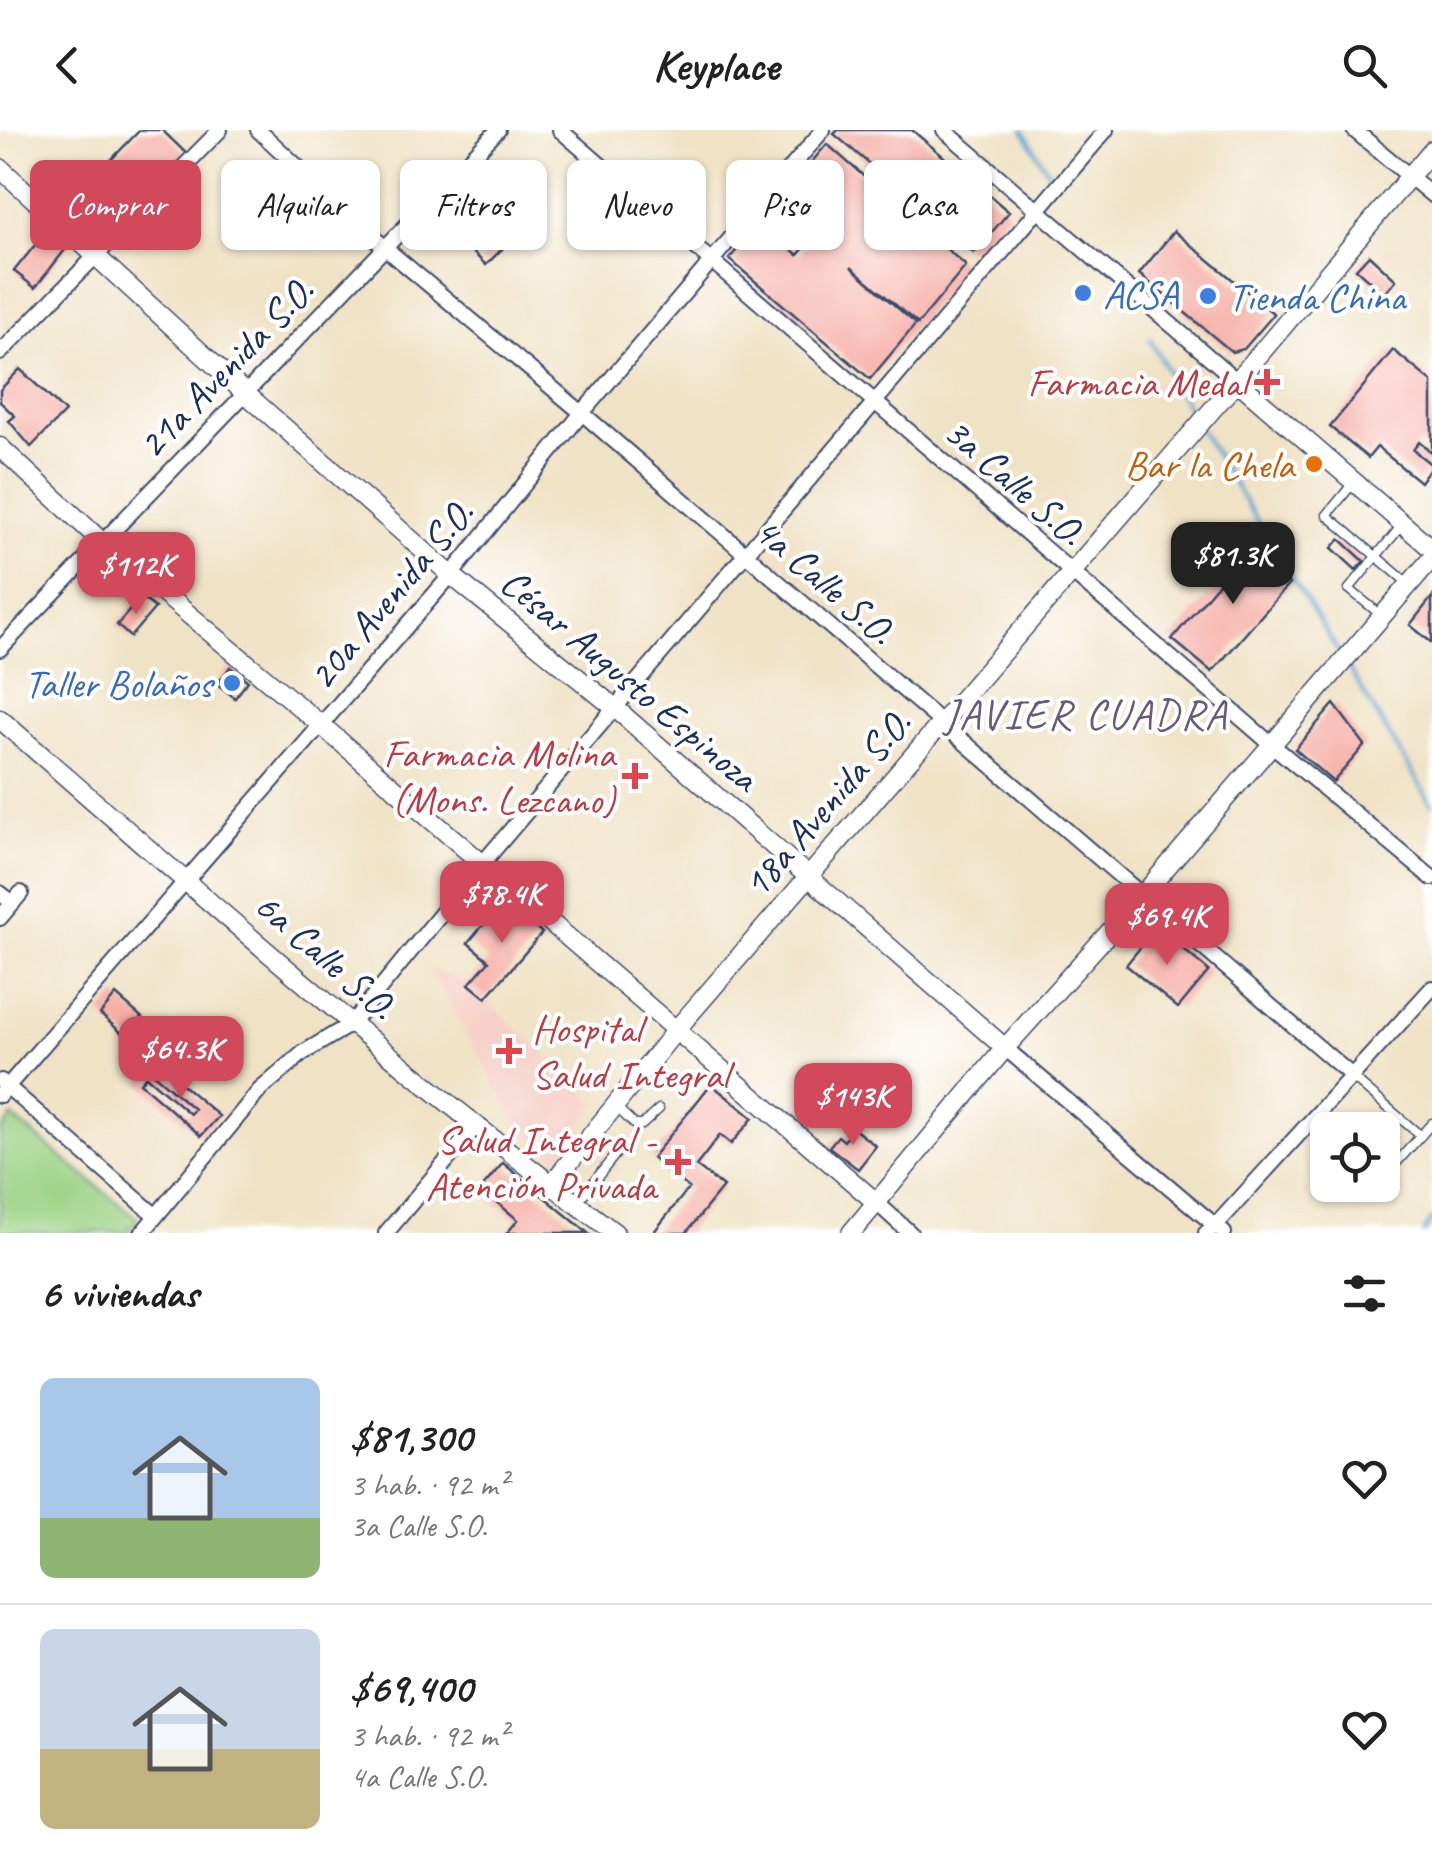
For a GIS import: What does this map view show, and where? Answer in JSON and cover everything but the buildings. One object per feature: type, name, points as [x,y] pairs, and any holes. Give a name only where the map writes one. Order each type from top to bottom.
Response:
[{"type":"street","points":[[0,353],[220,130]]},
{"type":"street","name":"4a Calle S.O.","points":[[258,130],[384,247],[582,412],[1352,1076]]},
{"type":"street","name":"21a Avenida S.O.","points":[[0,650],[498,130]]},
{"type":"street","name":"3a Calle S.O.","points":[[560,130],[1271,744],[1432,878]]},
{"type":"street","name":"20a Avenida S.O.","points":[[2,1087],[451,574],[582,412],[823,130]]},
{"type":"street","points":[[944,130],[1432,549]]},
{"type":"street","points":[[142,1233],[260,1090],[303,1052],[350,1024],[744,553],[876,404],[1106,130]]},
{"type":"street","points":[[1354,130],[1432,195]]},
{"type":"street","name":"18a Avenida S.O.","points":[[551,1185],[676,1030],[1198,427],[1432,150]]},
{"type":"street","name":"César Augusto Espinoza","points":[[0,168],[245,393],[451,574],[615,708],[1215,1230]]},
{"type":"street","points":[[0,447],[102,542],[321,725],[910,1233]]},
{"type":"street","points":[[851,1233],[1005,1048],[1141,897],[1432,558]]},
{"type":"street","name":"6a Calle S.O.","points":[[0,719],[350,1024],[615,1233]]},
{"type":"street","points":[[0,918],[11,897]]},
{"type":"street","points":[[1215,1230],[1432,988]]},
{"type":"street","points":[[2,1087],[156,1216]]},
{"type":"street","points":[[386,1233],[476,1126]]},
{"type":"lane","points":[[1354,482],[1327,515],[1409,584]]},
{"type":"lane","points":[[1382,616],[1349,589],[1403,524]]},
{"type":"lane","points":[[1352,1076],[1421,1136]]},
{"type":"lane","points":[[615,1106],[635,1125],[642,1125],[659,1109]]},
{"type":"lane","points":[[1400,1159],[1432,1123]]},
{"type":"lane","points":[[576,1204],[618,1150]]},
{"type":"shaded area","name":"Hospital Salud Integral","points":[[430,969],[469,984],[597,1103],[557,1160],[524,1135]]},
{"type":"green space","points":[[12,1117],[138,1219],[126,1233],[0,1233],[0,1131]]},
{"type":"waterway","points":[[1023,130],[1050,175]]},
{"type":"waterway","points":[[1150,339],[1193,418]]},
{"type":"waterway","points":[[1201,431],[1341,656]]},
{"type":"waterway","points":[[1346,664],[1432,805]]},
{"type":"waterway","points":[[1424,1233],[1432,1219]]},
{"type":"place","name":"ACSA","points":[[1083,293]]},
{"type":"place","name":"Tienda China","points":[[1208,296]]},
{"type":"place","name":"Farmacia Medal","points":[[1267,382]]},
{"type":"place","name":"Bar la Chela","points":[[1314,464]]},
{"type":"place","name":"Taller Bolaños","points":[[232,683]]},
{"type":"place","name":"Farmacia Molina (Mons. Lezcano)","points":[[635,776]]},
{"type":"place","name":"Hospital Salud Integral","points":[[509,1051]]},
{"type":"place","name":"Salud Integral - Atención Privada","points":[[678,1162]]},
{"type":"district","name":"JAVIER CUADRA","points":[[1086,713]]}]
